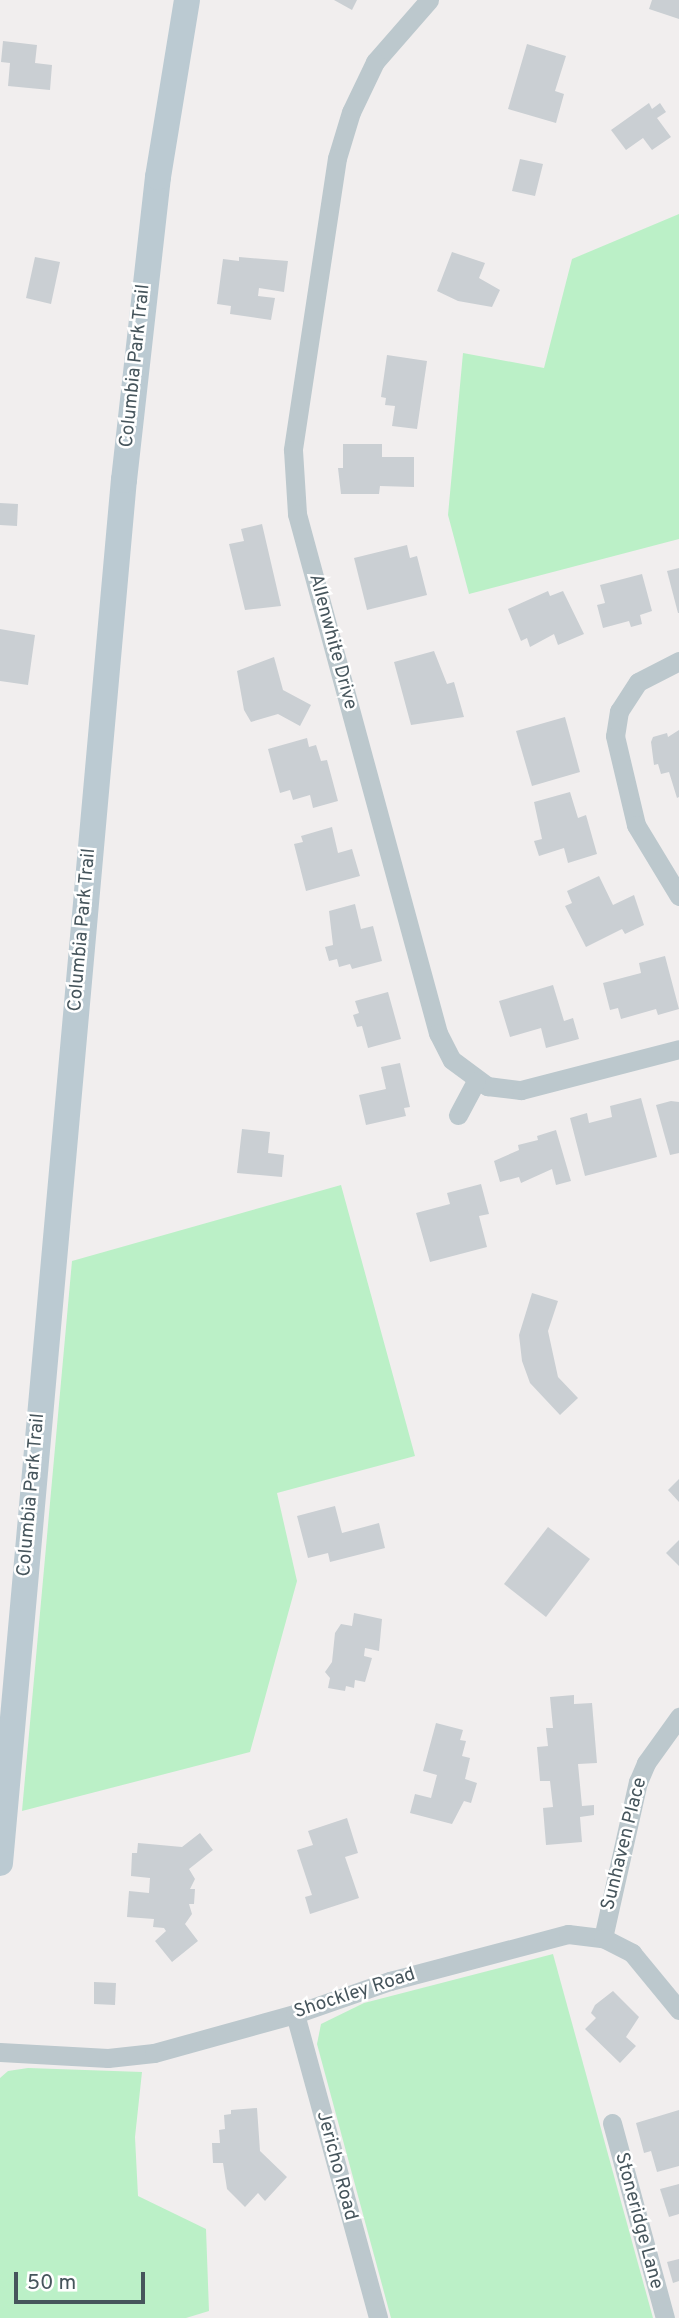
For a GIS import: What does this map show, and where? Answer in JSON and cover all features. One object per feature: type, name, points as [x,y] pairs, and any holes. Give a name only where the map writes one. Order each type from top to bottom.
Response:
[{"type":"main road","name":"Columbia Park Trail","points":[[0,1863],[122,494],[158,177],[187,0]]},
{"type":"street","name":"Allenwhite Drive","points":[[429,0],[375,62],[343,136],[292,470],[297,514],[438,1033],[452,1060],[476,1081],[500,1089],[529,1089],[679,1049]]},
{"type":"street","points":[[679,661],[646,675],[618,696],[615,724],[617,762],[636,825],[679,896]]},
{"type":"street","points":[[458,1115],[476,1081]]},
{"type":"street","name":"Sunhaven Place","points":[[603,1938],[638,1782],[679,1717]]},
{"type":"street","name":"Shockley Road","points":[[0,2052],[132,2057],[295,2014],[390,1981],[547,1937],[568,1934],[603,1938],[632,1953],[679,2010]]},
{"type":"street","name":"Jericho Road","points":[[295,2014],[378,2318]]},
{"type":"street","name":"Stoneridge Lane","points":[[612,2123],[665,2318]]},
{"type":"green space","points":[[679,214],[679,539],[469,594],[448,515],[463,353],[544,368],[572,259]]},
{"type":"green space","points":[[341,1185],[415,1456],[277,1493],[297,1581],[250,1752],[22,1811],[72,1261]]},
{"type":"green space","points":[[553,1954],[653,2318],[391,2318],[317,2044],[321,2024],[364,2003]]},
{"type":"green space","points":[[28,2068],[142,2072],[135,2137],[138,2196],[206,2229],[209,2311],[186,2318],[0,2318],[0,2078],[8,2071]]},
{"type":"building","points":[[334,0],[357,0],[352,10]]},
{"type":"building","points":[[652,0],[679,0],[679,19],[649,9]]},
{"type":"building","points":[[3,41],[37,45],[35,63],[52,65],[50,90],[8,86],[10,63],[1,62]]},
{"type":"building","points":[[527,44],[566,56],[555,91],[564,94],[556,123],[508,109]]},
{"type":"building","points":[[649,103],[652,109],[660,103],[666,112],[657,118],[671,137],[652,150],[643,138],[626,150],[611,130]]},
{"type":"building","points":[[520,159],[543,164],[535,196],[512,191]]},
{"type":"building","points":[[452,252],[485,263],[479,278],[500,290],[492,307],[458,301],[437,291]]},
{"type":"building","points":[[35,257],[60,262],[51,304],[26,298]]},
{"type":"building","points":[[239,257],[288,261],[284,292],[259,288],[258,296],[275,298],[271,320],[230,314],[231,306],[217,304],[223,259],[239,261]]},
{"type":"building","points":[[387,355],[427,361],[417,429],[392,426],[395,406],[385,405],[386,398],[381,397]]},
{"type":"building","points":[[343,444],[382,444],[382,457],[414,457],[414,487],[380,486],[379,494],[341,494],[338,468],[343,468]]},
{"type":"building","points":[[0,503],[18,504],[17,526],[0,525]]},
{"type":"building","points":[[262,524],[281,606],[245,610],[229,544],[244,541],[241,529]]},
{"type":"building","points":[[407,545],[410,558],[417,556],[427,595],[367,610],[354,558]]},
{"type":"building","points":[[679,568],[679,613],[678,613],[667,571]]},
{"type":"building","points":[[642,574],[652,611],[640,615],[642,624],[631,627],[629,621],[603,628],[597,605],[605,603],[600,585]]},
{"type":"building","points":[[548,591],[550,596],[563,591],[584,634],[558,645],[554,634],[530,647],[527,638],[521,641],[508,609]]},
{"type":"building","points":[[0,629],[35,635],[28,685],[0,681]]},
{"type":"building","points":[[434,651],[447,684],[454,682],[464,717],[411,725],[394,662]]},
{"type":"building","points":[[274,657],[283,690],[311,705],[300,726],[278,714],[251,722],[244,710],[237,671]]},
{"type":"building","points":[[565,717],[580,772],[532,786],[516,731]]},
{"type":"building","points":[[679,730],[677,798],[669,772],[661,774],[658,764],[654,765],[651,742],[653,737],[667,733],[668,737]]},
{"type":"building","points":[[307,738],[309,747],[316,745],[321,761],[327,760],[338,801],[313,808],[310,795],[293,800],[290,790],[280,793],[268,749]]},
{"type":"building","points":[[570,792],[578,818],[586,815],[597,854],[568,863],[564,848],[539,856],[534,841],[542,839],[534,802]]},
{"type":"building","points":[[332,827],[338,853],[352,849],[360,876],[306,891],[294,844],[303,842],[301,836]]},
{"type":"building","points":[[599,876],[613,905],[634,895],[644,925],[625,934],[622,929],[586,947],[565,906],[572,903],[567,891]]},
{"type":"building","points":[[355,904],[361,929],[373,926],[382,961],[352,969],[350,964],[339,967],[337,959],[329,961],[325,947],[333,945],[329,911]]},
{"type":"building","points":[[665,956],[679,1009],[658,1015],[656,1009],[621,1019],[618,1008],[610,1010],[603,983],[641,973],[639,963]]},
{"type":"building","points":[[553,985],[564,1021],[573,1018],[579,1039],[546,1048],[541,1028],[510,1037],[499,1001]]},
{"type":"building","points":[[388,992],[401,1039],[368,1048],[362,1026],[357,1027],[353,1015],[359,1013],[355,1001]]},
{"type":"building","points":[[400,1063],[410,1107],[404,1108],[406,1116],[366,1125],[359,1095],[386,1089],[381,1067]]},
{"type":"building","points":[[641,1098],[657,1157],[585,1176],[570,1118],[587,1113],[589,1123],[612,1117],[610,1106]]},
{"type":"building","points":[[679,1102],[679,1153],[670,1155],[656,1105]]},
{"type":"building","points":[[242,1129],[270,1132],[268,1153],[284,1155],[282,1177],[237,1173]]},
{"type":"building","points":[[556,1130],[571,1181],[556,1185],[552,1169],[521,1183],[519,1177],[500,1182],[494,1161],[519,1150],[518,1145],[538,1140],[537,1136]]},
{"type":"building","points":[[481,1184],[489,1214],[479,1216],[487,1247],[430,1262],[416,1213],[450,1204],[447,1193]]},
{"type":"building","points":[[532,1293],[558,1301],[548,1331],[558,1377],[578,1398],[560,1415],[530,1383],[522,1361],[519,1335]]},
{"type":"building","points":[[679,1479],[679,1502],[668,1490]]},
{"type":"building","points":[[335,1506],[342,1533],[379,1523],[385,1548],[330,1562],[328,1553],[308,1558],[297,1516]]},
{"type":"building","points":[[548,1527],[590,1559],[546,1617],[504,1584]]},
{"type":"building","points":[[679,1540],[679,1566],[666,1553]]},
{"type":"building","points":[[354,1613],[382,1619],[379,1651],[365,1648],[364,1656],[372,1658],[365,1682],[355,1680],[354,1688],[346,1686],[345,1691],[328,1688],[330,1678],[325,1672],[332,1662],[335,1633],[341,1624],[352,1626]]},
{"type":"building","points":[[574,1695],[574,1704],[592,1703],[597,1763],[578,1764],[582,1806],[594,1805],[594,1815],[580,1817],[582,1842],[546,1845],[543,1808],[553,1807],[550,1781],[540,1781],[537,1747],[548,1746],[546,1728],[553,1728],[550,1697]]},
{"type":"building","points":[[436,1723],[463,1730],[460,1740],[466,1741],[462,1756],[470,1758],[465,1779],[477,1783],[471,1803],[464,1801],[452,1824],[410,1813],[415,1794],[431,1798],[437,1775],[423,1771]]},
{"type":"building","points":[[347,1818],[358,1853],[345,1857],[359,1898],[310,1914],[305,1897],[312,1895],[297,1850],[313,1845],[308,1831]]},
{"type":"building","points":[[200,1833],[213,1850],[189,1869],[195,1879],[190,1889],[195,1889],[194,1904],[189,1904],[192,1914],[185,1924],[198,1941],[172,1962],[155,1941],[166,1931],[164,1928],[153,1927],[154,1919],[127,1917],[129,1891],[149,1893],[150,1878],[131,1876],[132,1853],[137,1853],[138,1843],[182,1847]]},
{"type":"building","points":[[94,1982],[116,1983],[115,2005],[94,2004]]},
{"type":"building","points":[[613,1991],[639,2017],[626,2037],[636,2046],[620,2063],[585,2029],[596,2018],[591,2013],[595,2005]]},
{"type":"building","points":[[257,2108],[260,2151],[287,2177],[265,2201],[258,2193],[245,2207],[227,2189],[223,2163],[213,2163],[212,2143],[220,2143],[219,2130],[225,2129],[224,2115],[231,2114],[231,2110]]},
{"type":"building","points":[[679,2110],[679,2166],[657,2172],[651,2151],[644,2153],[636,2123]]},
{"type":"building","points":[[679,2184],[679,2214],[669,2217],[660,2189]]},
{"type":"building","points":[[679,2259],[679,2281],[673,2283],[667,2262]]}]
